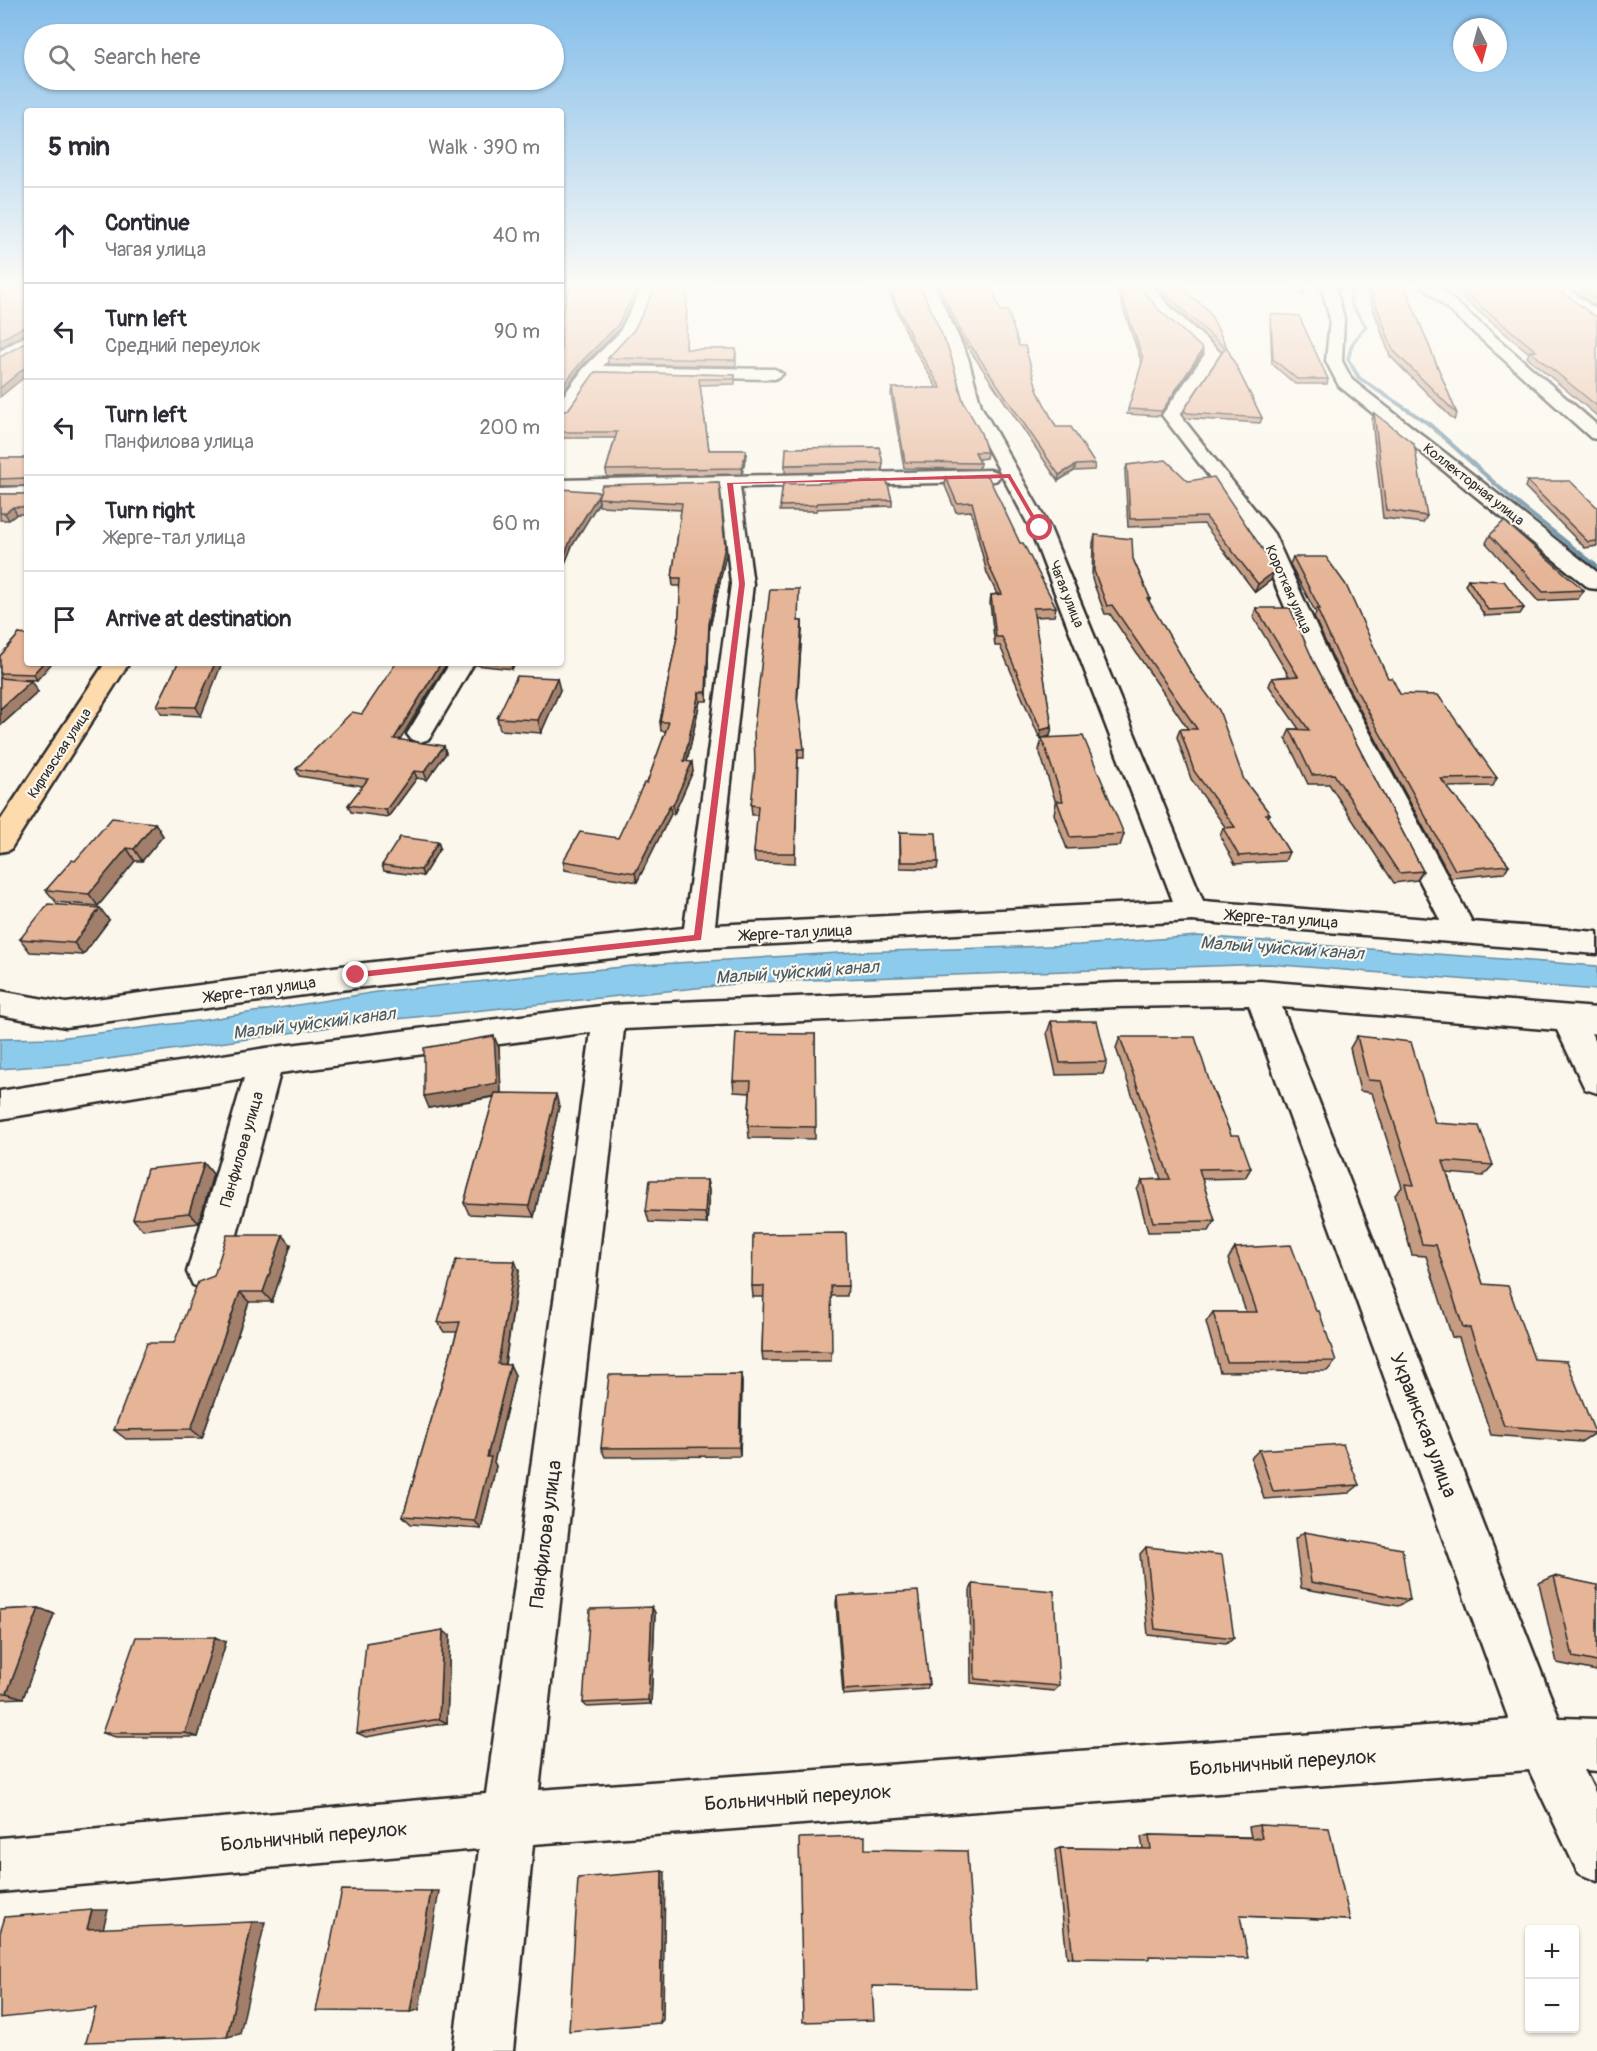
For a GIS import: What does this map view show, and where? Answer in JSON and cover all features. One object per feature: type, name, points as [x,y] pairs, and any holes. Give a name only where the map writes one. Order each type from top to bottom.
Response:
[{"type":"main road","name":"Киргизская улица","points":[[0,843],[115,666]]},
{"type":"street","points":[[564,407],[583,381]]},
{"type":"street","name":"Чагая улица","points":[[966,381],[973,406],[1040,528],[1192,911]]},
{"type":"street","name":"Короткая улица","points":[[1194,381],[1170,415],[1264,534],[1324,670],[1462,932]]},
{"type":"street","name":"Коллекторная улица","points":[[1344,381],[1597,583]]},
{"type":"street","points":[[1537,381],[1597,434]]},
{"type":"street","points":[[564,486],[1010,476]]},
{"type":"street","points":[[698,937],[742,584],[730,483]]},
{"type":"street","points":[[0,494],[24,493]]},
{"type":"street","points":[[420,734],[460,666]]},
{"type":"street","name":"Жерге-тал улица","points":[[0,1003],[66,1015],[356,975],[698,937],[1192,911],[1597,943]]},
{"type":"street","points":[[0,1105],[266,1061],[609,1017],[1116,994],[1261,993],[1583,1020],[1597,1079]]},
{"type":"street","name":"Украинская улица","points":[[1261,993],[1543,1743],[1597,1854]]},
{"type":"street","name":"Панфилова улица","points":[[483,2051],[509,1819],[609,1017]]},
{"type":"street","name":"Панфилова улица","points":[[207,1272],[266,1061]]},
{"type":"street","name":"Больничный переулок","points":[[0,1865],[509,1819],[1543,1743],[1597,1745]]},
{"type":"water","name":"Малый чуйский канал","points":[[1198,936],[1597,966],[1597,990],[1269,964],[754,982],[358,1023],[80,1063],[0,1069],[0,1039],[58,1038],[205,1020],[377,992],[642,965],[855,952],[1079,945]]},
{"type":"building","points":[[0,381],[9,381],[0,388]]},
{"type":"building","points":[[589,381],[699,381],[709,450],[746,450],[742,468],[606,470],[617,432],[564,432],[564,411],[568,410]]},
{"type":"building","points":[[937,381],[958,381],[963,401],[981,433],[987,452],[975,452],[980,463],[905,462],[892,388],[941,388]]},
{"type":"building","points":[[995,381],[1035,381],[1056,427],[1071,427],[1095,464],[1076,465],[1059,475]]},
{"type":"building","points":[[1136,381],[1182,381],[1162,411],[1128,409]]},
{"type":"building","points":[[1203,381],[1243,381],[1262,418],[1187,413],[1184,410]]},
{"type":"building","points":[[1424,381],[1443,381],[1457,414]]},
{"type":"building","points":[[1566,381],[1597,381],[1597,406]]},
{"type":"building","points":[[1374,413],[1414,444],[1427,516],[1386,510]]},
{"type":"building","points":[[879,447],[883,463],[785,465],[786,448]]},
{"type":"building","points":[[0,458],[24,458],[24,478],[0,479]]},
{"type":"building","points":[[1166,460],[1188,481],[1214,477],[1265,553],[1274,572],[1258,584],[1206,517],[1130,519],[1127,465]]},
{"type":"building","points":[[988,476],[1020,543],[1023,543],[1056,607],[1033,608],[1052,727],[1041,730],[1002,637],[996,637],[991,595],[1002,594],[988,564],[972,502],[957,503],[946,477]]},
{"type":"building","points":[[887,481],[892,500],[780,506],[783,484]]},
{"type":"building","points":[[1527,481],[1570,481],[1597,507],[1597,541],[1588,542]]},
{"type":"building","points":[[719,482],[725,546],[709,624],[706,692],[699,692],[684,761],[692,762],[673,805],[670,805],[635,873],[563,861],[580,832],[618,838],[644,783],[647,783],[669,722],[660,722],[678,632],[681,578],[672,578],[682,503],[598,498],[602,485]]},
{"type":"building","points":[[564,489],[600,492],[571,539],[564,556]]},
{"type":"building","points":[[0,494],[24,494],[24,507],[13,507],[5,513],[0,513]]},
{"type":"building","points":[[1504,521],[1584,590],[1543,592],[1490,535]]},
{"type":"building","points":[[1095,535],[1132,539],[1133,559],[1150,598],[1147,598],[1192,674],[1219,710],[1244,780],[1270,814],[1266,814],[1289,852],[1239,856],[1223,828],[1235,827],[1194,771],[1180,729],[1197,729],[1112,605],[1107,606],[1094,571]]},
{"type":"building","points":[[1293,557],[1326,557],[1346,585],[1388,678],[1392,678],[1400,694],[1438,695],[1497,778],[1441,779],[1509,865],[1455,870],[1341,662],[1317,609],[1320,609]]},
{"type":"building","points":[[1468,579],[1504,581],[1524,608],[1488,610]]},
{"type":"building","points":[[770,589],[799,589],[798,621],[802,621],[797,698],[804,749],[798,749],[795,853],[754,853],[758,806],[751,805],[755,769],[754,727]]},
{"type":"building","points":[[1256,608],[1290,608],[1314,662],[1423,871],[1399,873],[1334,774],[1312,775],[1290,729],[1309,730],[1272,678],[1298,676]]},
{"type":"building","points":[[19,634],[24,635],[24,666],[40,666],[33,674],[0,673],[0,656]]},
{"type":"building","points":[[177,666],[214,666],[196,707],[157,706]]},
{"type":"building","points":[[394,666],[439,666],[394,739],[444,746],[424,772],[414,771],[386,810],[348,805],[368,779],[296,769],[352,712],[362,714]]},
{"type":"building","points":[[517,676],[557,678],[538,720],[497,718]]},
{"type":"building","points":[[0,678],[31,681],[0,709]]},
{"type":"building","points":[[1083,736],[1124,834],[1070,837],[1057,801],[1063,801],[1042,738]]},
{"type":"building","points":[[112,818],[155,823],[134,849],[127,848],[89,894],[46,890],[72,860],[75,861]]},
{"type":"building","points":[[900,832],[936,833],[938,862],[901,862]]},
{"type":"building","points":[[400,837],[438,842],[421,870],[382,865]]},
{"type":"building","points":[[48,904],[100,908],[74,943],[20,939]]},
{"type":"building","points":[[1051,1021],[1097,1021],[1107,1062],[1060,1063]]},
{"type":"building","points":[[736,1033],[815,1034],[816,1127],[748,1126],[751,1081],[733,1081]]},
{"type":"building","points":[[494,1036],[497,1083],[424,1096],[424,1048]]},
{"type":"building","points":[[1357,1036],[1411,1042],[1435,1123],[1479,1126],[1493,1165],[1443,1161],[1483,1284],[1508,1286],[1534,1359],[1567,1361],[1595,1433],[1504,1426],[1470,1328],[1463,1327],[1436,1245],[1422,1244],[1405,1184],[1414,1185],[1381,1081],[1368,1080]]},
{"type":"building","points":[[1120,1037],[1195,1037],[1231,1135],[1239,1135],[1251,1168],[1199,1169],[1215,1221],[1153,1222],[1142,1180],[1170,1179]]},
{"type":"building","points":[[495,1093],[556,1094],[529,1206],[464,1203]]},
{"type":"building","points":[[204,1163],[189,1213],[133,1219],[147,1169]]},
{"type":"building","points":[[650,1180],[707,1180],[705,1213],[646,1211]]},
{"type":"building","points":[[846,1233],[848,1286],[831,1286],[832,1351],[762,1352],[764,1286],[752,1286],[753,1234]]},
{"type":"building","points":[[227,1235],[283,1235],[263,1292],[240,1292],[191,1429],[114,1430],[147,1343],[174,1343],[198,1282],[214,1276]]},
{"type":"building","points":[[1291,1245],[1316,1311],[1319,1311],[1336,1361],[1227,1362],[1213,1312],[1257,1312],[1235,1248]]},
{"type":"building","points":[[456,1260],[515,1261],[498,1364],[510,1365],[487,1457],[491,1457],[475,1521],[403,1516],[460,1322],[438,1323]]},
{"type":"building","points":[[741,1374],[739,1447],[601,1448],[609,1375]]},
{"type":"building","points":[[1343,1444],[1359,1485],[1273,1491],[1259,1450]]},
{"type":"building","points":[[1304,1532],[1402,1549],[1410,1600],[1311,1582]]},
{"type":"building","points":[[1146,1547],[1222,1555],[1234,1638],[1155,1629]]},
{"type":"building","points":[[1554,1576],[1597,1585],[1597,1662],[1573,1657]]},
{"type":"building","points":[[973,1584],[1054,1591],[1059,1686],[975,1679]]},
{"type":"building","points":[[918,1591],[929,1684],[844,1690],[837,1596]]},
{"type":"building","points":[[652,1607],[648,1700],[583,1703],[590,1609]]},
{"type":"building","points":[[39,1608],[7,1693],[0,1694],[0,1610]]},
{"type":"building","points":[[443,1630],[439,1719],[357,1733],[366,1643]]},
{"type":"building","points":[[136,1637],[215,1637],[185,1733],[102,1733]]},
{"type":"building","points":[[1259,1825],[1329,1828],[1350,1920],[1240,1916],[1248,1958],[1149,1956],[1149,1959],[1073,1958],[1060,1848],[1151,1849],[1149,1835],[1262,1838]]},
{"type":"building","points":[[865,1836],[865,1849],[967,1851],[976,1988],[872,1986],[874,2020],[803,2022],[799,1838]]},
{"type":"building","points":[[662,1871],[660,2023],[569,2031],[578,1878]]},
{"type":"building","points":[[342,1890],[431,1891],[410,2012],[316,2011]]},
{"type":"building","points":[[92,1910],[87,1929],[252,1922],[227,2037],[86,2042],[96,2008],[0,2018],[0,1933],[5,1917]]},
{"type":"waterway","points":[[1363,381],[1429,424],[1512,499],[1597,567]]},
{"type":"route","points":[[356,975],[698,937],[742,584],[730,483],[1010,476],[1040,528]]}]
